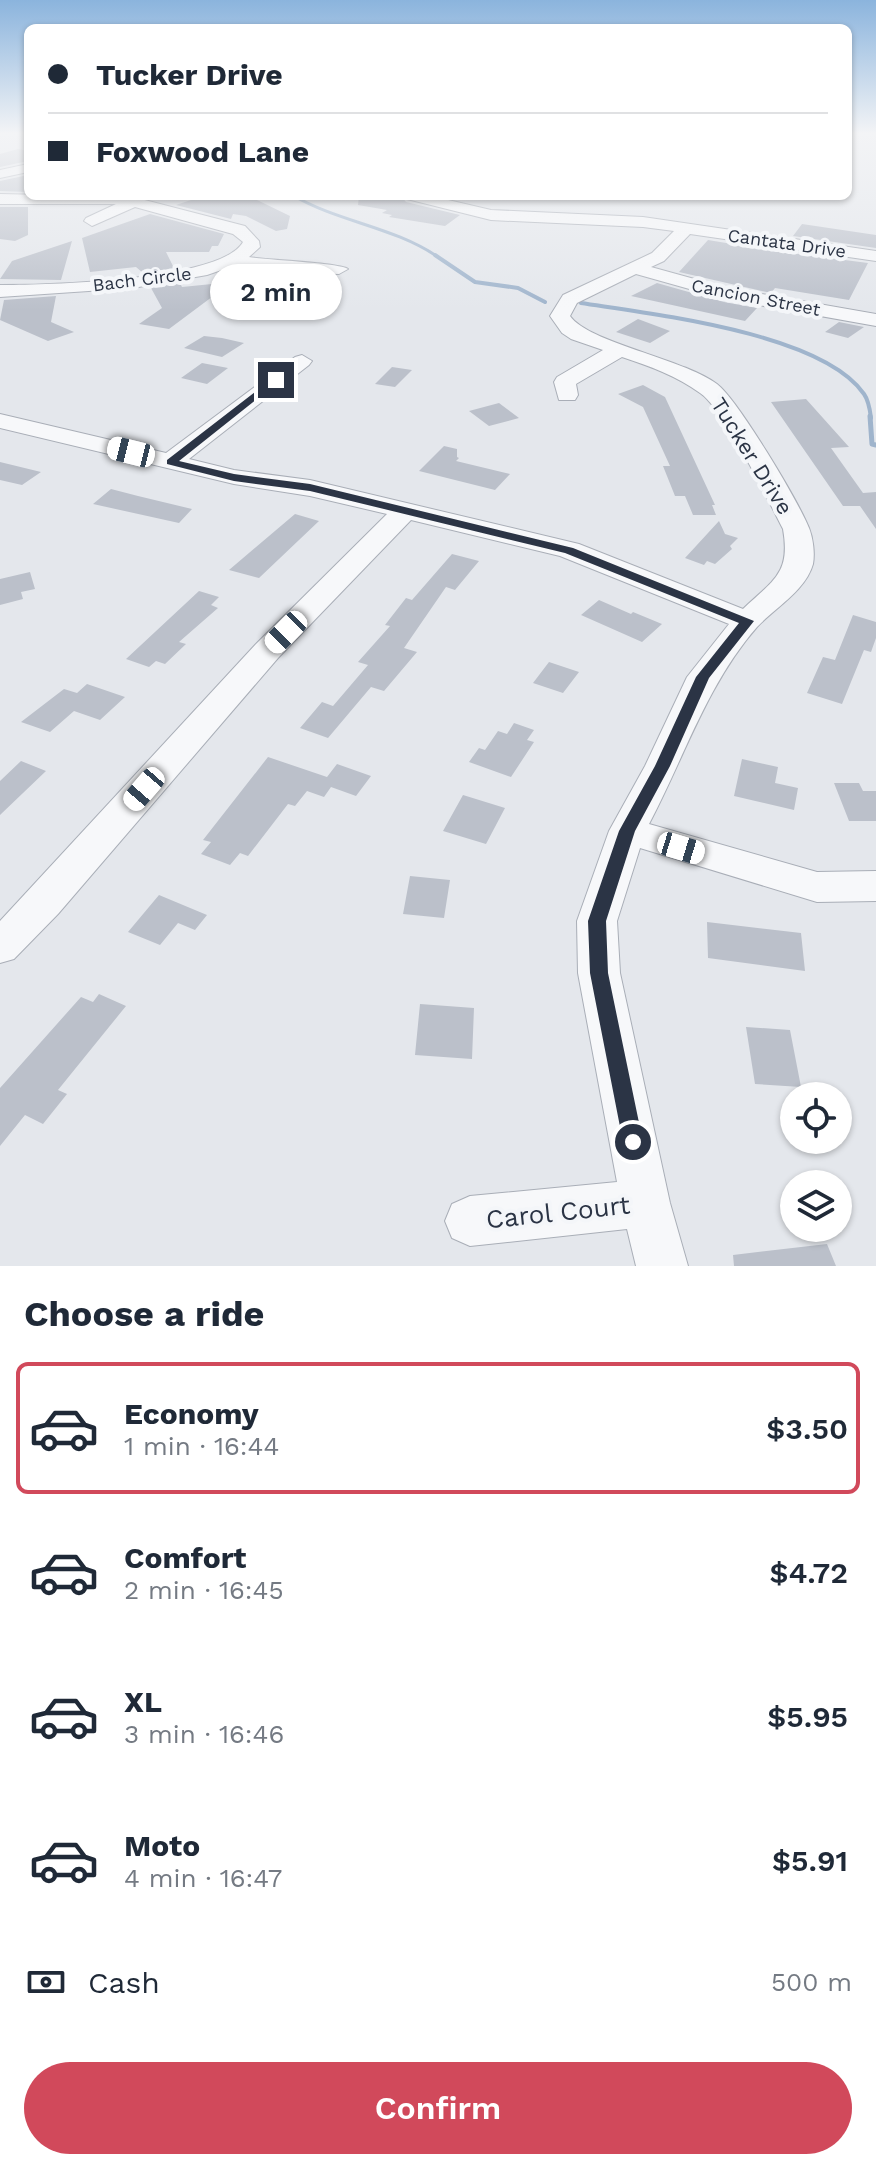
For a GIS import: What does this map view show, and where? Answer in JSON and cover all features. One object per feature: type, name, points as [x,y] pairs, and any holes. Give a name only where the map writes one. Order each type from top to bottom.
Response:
[{"type":"street","points":[[0,199],[24,199]]},
{"type":"street","points":[[116,200],[239,230],[251,241],[251,247],[238,260]]},
{"type":"street","name":"Cantata Drive","points":[[429,200],[491,215],[643,222],[876,256]]},
{"type":"street","points":[[491,215],[511,200]]},
{"type":"street","points":[[92,221],[133,202]]},
{"type":"street","name":"Tucker Drive","points":[[662,1266],[645,1203],[599,973],[597,921],[627,831],[709,667],[747,621],[792,578],[799,564],[800,550],[796,529],[729,411],[710,389],[660,363],[591,342],[569,329],[560,316],[570,299],[637,269],[665,252],[687,228]]},
{"type":"street","points":[[238,260],[285,268],[339,269]]},
{"type":"street","name":"Bach Circle","points":[[0,291],[97,285],[192,274],[238,260]]},
{"type":"street","name":"Cancion Street","points":[[637,269],[739,296],[876,320]]},
{"type":"street","points":[[97,285],[104,310]]},
{"type":"street","points":[[567,395],[565,382],[619,350]]},
{"type":"street","points":[[170,462],[302,361]]},
{"type":"street","points":[[0,421],[234,477],[310,488],[569,550],[747,621]]},
{"type":"street","points":[[0,947],[44,903],[267,651],[406,510]]},
{"type":"street","points":[[627,831],[817,887],[876,886]]},
{"type":"street","name":"Carol Court","points":[[470,1221],[645,1203]]},
{"type":"building","points":[[191,200],[257,200],[290,216],[287,229],[276,231],[246,216],[233,214],[231,219],[176,205]]},
{"type":"building","points":[[359,200],[404,200],[460,215],[445,226],[389,217],[392,215],[382,213],[387,210],[358,205]]},
{"type":"building","points":[[0,207],[28,207],[28,235],[15,241],[0,239]]},
{"type":"building","points":[[150,214],[224,234],[218,246],[212,246],[209,252],[166,252],[174,268],[143,273],[136,267],[90,272],[82,238]]},
{"type":"building","points":[[802,224],[876,235],[876,248],[793,236]]},
{"type":"building","points":[[708,240],[868,263],[849,300],[775,288],[771,293],[679,272]]},
{"type":"building","points":[[72,241],[61,280],[0,279],[12,261]]},
{"type":"building","points":[[232,282],[169,329],[139,324],[162,308],[151,288],[180,283],[182,287]]},
{"type":"building","points":[[657,283],[757,308],[745,321],[631,296]]},
{"type":"building","points":[[56,296],[51,322],[74,332],[48,341],[0,320],[4,300]]},
{"type":"building","points":[[638,319],[670,331],[650,343],[616,332]]},
{"type":"building","points":[[839,322],[864,327],[848,338],[825,332]]},
{"type":"building","points":[[204,336],[244,343],[222,357],[184,348]]},
{"type":"building","points":[[202,363],[228,368],[207,384],[181,378]]},
{"type":"building","points":[[392,367],[412,370],[395,387],[375,384]]},
{"type":"building","points":[[643,385],[665,397],[715,505],[712,505],[716,515],[693,515],[685,496],[675,496],[663,466],[670,466],[643,407],[618,394]]},
{"type":"building","points":[[806,399],[849,447],[831,448],[863,493],[876,492],[876,529],[860,506],[843,506],[771,402]]},
{"type":"building","points":[[499,403],[519,418],[489,426],[469,411]]},
{"type":"building","points":[[444,446],[457,449],[459,458],[456,461],[510,474],[495,490],[419,471]]},
{"type":"building","points":[[0,462],[41,472],[22,485],[0,480]]},
{"type":"building","points":[[111,489],[192,509],[179,523],[93,504]]},
{"type":"building","points":[[295,514],[319,521],[259,578],[229,570]]},
{"type":"building","points":[[719,521],[725,534],[738,538],[730,546],[732,549],[715,564],[707,561],[704,565],[685,558]]},
{"type":"building","points":[[452,554],[479,561],[455,590],[446,587],[404,648],[417,652],[384,691],[371,687],[328,738],[300,728],[322,702],[333,706],[368,665],[358,662],[390,626],[385,625],[406,598],[412,600]]},
{"type":"building","points":[[30,572],[35,589],[21,592],[23,599],[0,605],[0,579]]},
{"type":"building","points":[[199,591],[219,597],[211,605],[218,608],[179,642],[186,644],[165,664],[156,661],[149,667],[126,659]]},
{"type":"building","points":[[599,600],[662,624],[642,642],[581,615]]},
{"type":"building","points":[[853,615],[876,622],[876,638],[871,652],[864,650],[842,704],[807,693],[823,657],[835,660]]},
{"type":"building","points":[[549,662],[579,672],[563,693],[533,683]]},
{"type":"building","points":[[87,684],[125,697],[100,720],[74,711],[50,732],[21,722],[64,689],[77,693]]},
{"type":"building","points":[[514,723],[534,730],[527,740],[534,742],[511,777],[469,762],[479,748],[485,750],[498,731],[507,734]]},
{"type":"building","points":[[268,757],[327,777],[337,764],[371,776],[356,796],[331,787],[324,797],[307,791],[295,806],[288,804],[248,856],[240,853],[230,865],[201,854],[211,842],[203,840]]},
{"type":"building","points":[[742,759],[778,767],[775,783],[798,788],[794,810],[734,796]]},
{"type":"building","points":[[21,761],[46,771],[0,815],[0,781]]},
{"type":"building","points":[[834,783],[859,783],[863,791],[876,791],[876,821],[849,821]]},
{"type":"building","points":[[463,795],[505,808],[486,844],[443,831]]},
{"type":"building","points":[[410,876],[450,880],[444,918],[403,914]]},
{"type":"building","points":[[159,895],[207,915],[195,930],[178,923],[160,945],[128,932]]},
{"type":"building","points":[[707,922],[801,933],[805,971],[708,958]]},
{"type":"building","points":[[99,994],[126,1006],[58,1090],[67,1094],[43,1124],[25,1115],[0,1146],[0,1088],[81,997],[93,1002]]},
{"type":"building","points":[[420,1004],[474,1008],[472,1059],[415,1055]]},
{"type":"building","points":[[746,1027],[790,1030],[800,1082],[780,1082],[780,1086],[755,1084]]},
{"type":"building","points":[[827,1244],[836,1266],[734,1266],[733,1255]]},
{"type":"waterway","points":[[302,200],[403,238],[438,257]]},
{"type":"waterway","points":[[438,257],[475,282],[518,288],[545,302]]},
{"type":"waterway","points":[[581,303],[691,321],[775,341],[843,373],[864,394],[871,418]]},
{"type":"waterway","points":[[870,416],[872,444],[876,445]]},
{"type":"route","points":[[276,380],[170,462],[234,477],[310,488],[569,550],[747,621],[703,677],[662,766],[627,831],[603,895],[597,921],[599,973],[633,1142]]}]
